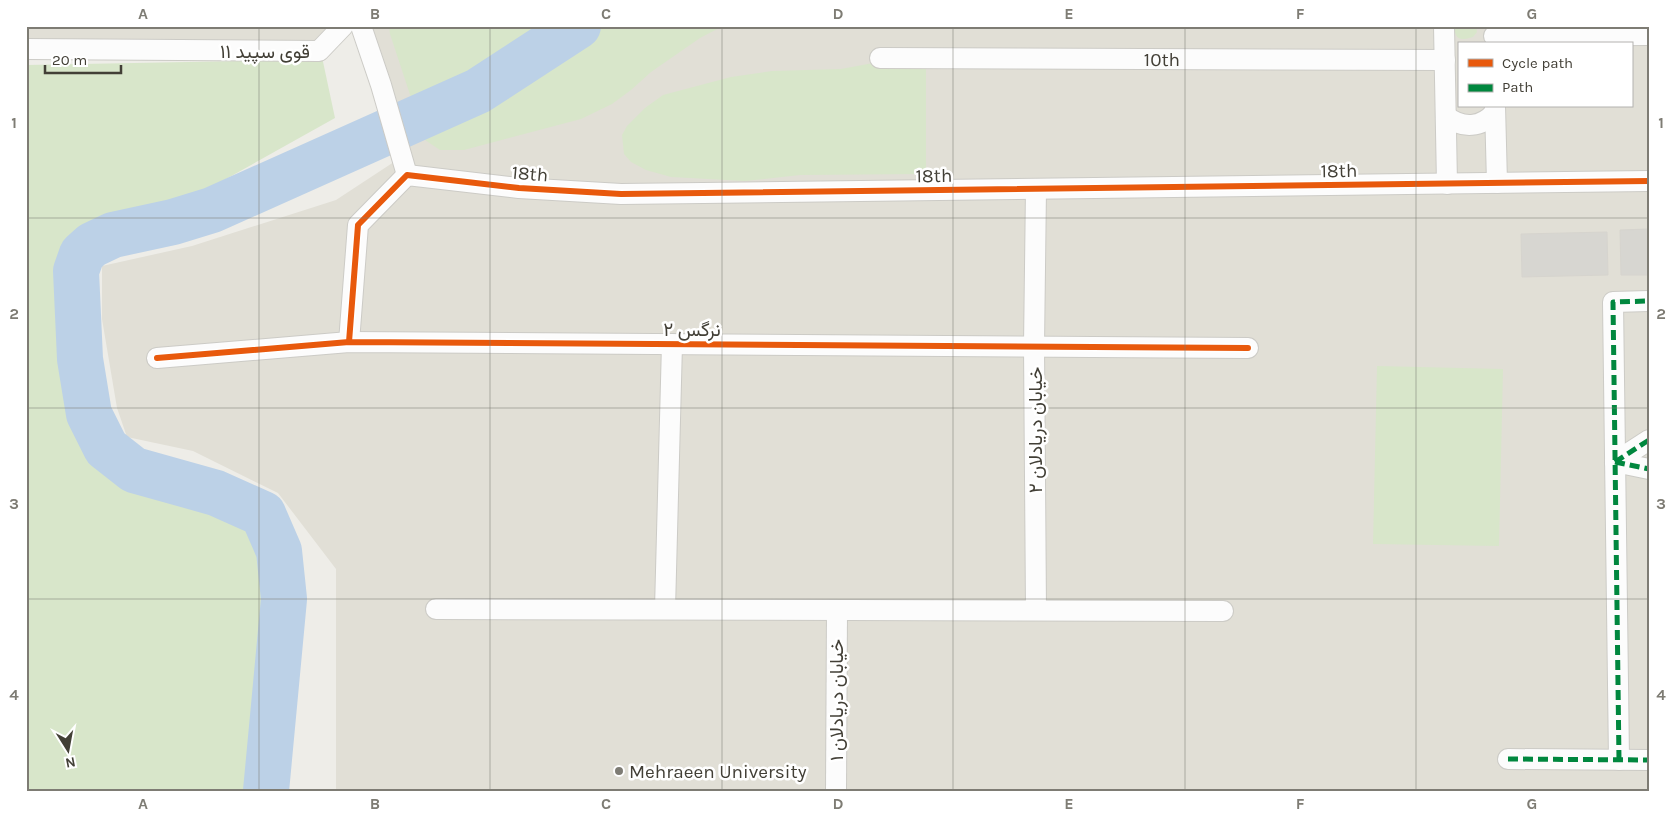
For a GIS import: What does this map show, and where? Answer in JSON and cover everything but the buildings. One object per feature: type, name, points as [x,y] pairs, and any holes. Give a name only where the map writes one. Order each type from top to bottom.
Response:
[{"type":"street","name":"قوی سپید ۱۱","points":[[26,49],[319,51],[343,26]]},
{"type":"street","points":[[349,342],[358,225],[405,169],[381,85],[360,26]]},
{"type":"street","points":[[1444,26],[1447,184]]},
{"type":"street","points":[[1494,35],[1649,35]]},
{"type":"street","name":"10th","points":[[880,58],[1445,60]]},
{"type":"street","points":[[1446,116],[1453,121],[1470,125],[1480,124],[1489,119],[1495,109]]},
{"type":"street","points":[[1495,109],[1497,183]]},
{"type":"street","name":"18th","points":[[405,169],[519,188],[621,194],[1649,181]]},
{"type":"street","name":"خیابان دریادلان ۲","points":[[1036,189],[1034,346],[1036,610]]},
{"type":"street","points":[[1619,760],[1613,302],[1649,301]]},
{"type":"street","name":"نرگس ۲","points":[[157,358],[349,342],[1248,348]]},
{"type":"street","points":[[665,609],[672,344]]},
{"type":"street","points":[[1615,462],[1649,440]]},
{"type":"street","points":[[1615,462],[1649,469]]},
{"type":"street","points":[[436,609],[1223,611]]},
{"type":"street","name":"خیابان دریادلان ۱","points":[[836,791],[837,610]]},
{"type":"street","points":[[1508,759],[1649,760]]},
{"type":"shaded area","points":[[26,26],[355,26],[319,51],[26,49]]},
{"type":"shaded area","points":[[363,26],[1649,26],[1649,791],[336,791],[336,569],[278,493],[193,451],[127,437],[117,408],[102,319],[102,266],[192,246],[336,200],[403,156]]},
{"type":"green space","points":[[389,26],[723,26],[700,38],[651,72],[612,104],[581,119],[464,150],[440,150],[425,140]]},
{"type":"green space","points":[[1454,26],[1476,26],[1477,32],[1473,37],[1462,39],[1457,37]]},
{"type":"green space","points":[[322,57],[335,118],[183,203],[113,222],[78,237],[65,255],[60,322],[69,408],[80,432],[103,462],[126,477],[213,510],[244,526],[259,546],[265,597],[273,617],[279,617],[292,600],[300,636],[297,674],[282,739],[250,791],[26,791],[26,65],[295,60]]},
{"type":"green space","points":[[884,61],[926,63],[926,174],[800,175],[745,181],[671,177],[646,170],[631,162],[624,154],[622,135],[627,126],[645,108],[663,95],[731,77],[772,71],[841,69]]},
{"type":"green space","points":[[1377,366],[1503,369],[1499,546],[1373,544]]},
{"type":"waterway","points":[[266,791],[284,599],[279,551],[263,514],[216,493],[134,470],[106,448],[89,414],[80,359],[76,271],[82,254],[92,245],[113,235],[173,222],[212,210],[478,91],[578,26]]},
{"type":"marked path","points":[[1619,760],[1613,302],[1649,301]]},
{"type":"marked path","points":[[1615,462],[1649,440]]},
{"type":"marked path","points":[[1615,462],[1649,469]]},
{"type":"marked path","points":[[1508,759],[1649,760]]},
{"type":"cycle path","points":[[349,342],[358,225],[407,175],[519,188],[621,194],[1649,181]]},
{"type":"cycle path","points":[[157,358],[349,342],[1248,348]]},
{"type":"place","name":"Mehraeen University","points":[[619,771]]}]
